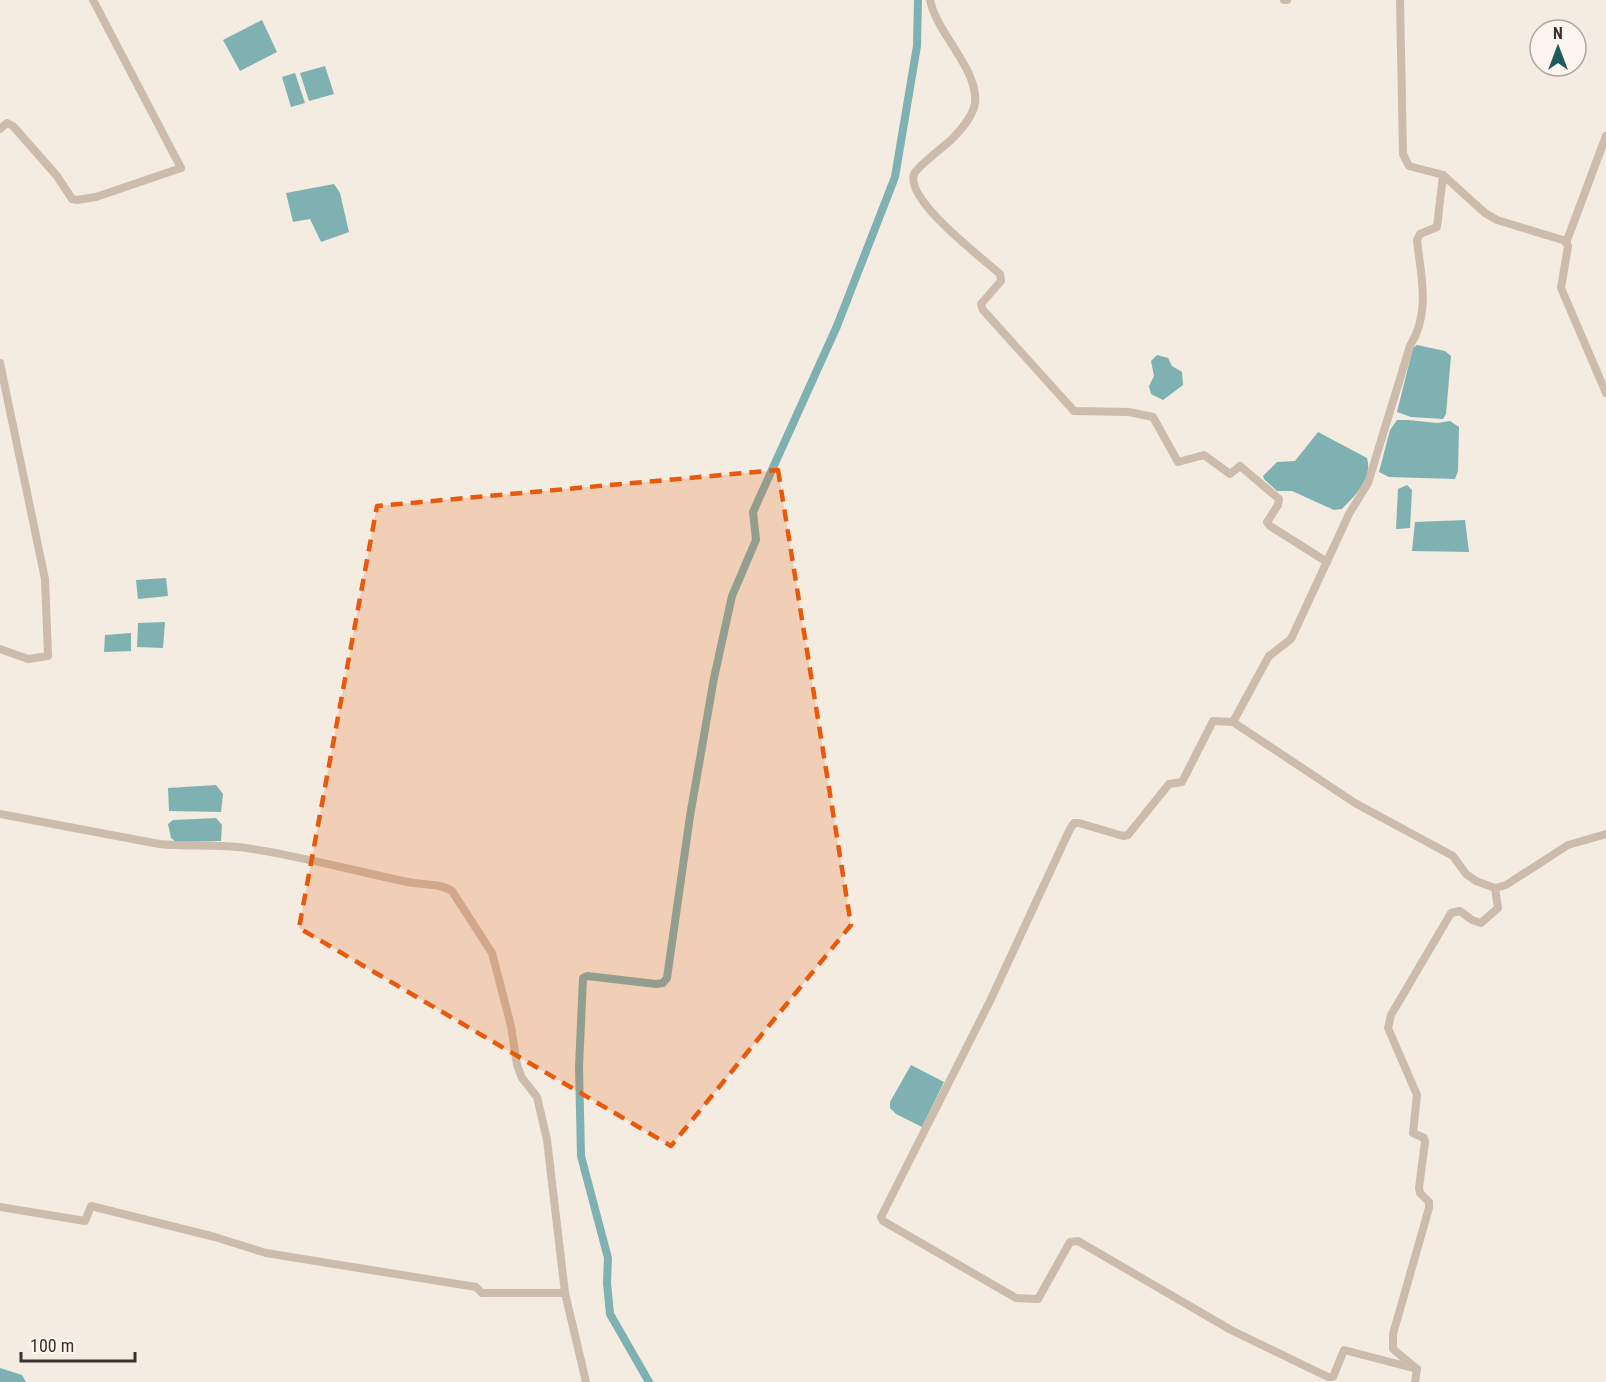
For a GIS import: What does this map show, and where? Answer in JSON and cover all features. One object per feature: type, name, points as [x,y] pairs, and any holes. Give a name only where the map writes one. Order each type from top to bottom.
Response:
[{"type":"street","points":[[0,129],[8,123],[13,126],[57,176],[72,199],[96,197],[181,168],[93,0]]},
{"type":"street","points":[[930,0],[936,21],[971,78],[974,105],[962,130],[917,169],[913,183],[915,191],[931,212],[1000,274],[1001,281],[981,304],[983,310],[1074,411],[1129,412],[1153,417],[1178,462],[1204,455],[1230,474],[1240,466],[1279,499],[1278,506],[1267,522],[1270,526],[1327,562]]},
{"type":"street","points":[[1400,0],[1403,154],[1409,166],[1443,175],[1485,213],[1497,220],[1566,243]]},
{"type":"street","points":[[1606,136],[1566,243],[1561,288],[1606,393]]},
{"type":"street","points":[[1233,722],[1269,656],[1291,639],[1349,514],[1368,483],[1410,346],[1422,325],[1423,296],[1417,240],[1420,234],[1437,227],[1443,175]]},
{"type":"street","points":[[0,363],[45,579],[48,656],[28,659],[0,649]]},
{"type":"street","points":[[1417,1369],[1344,1350],[1334,1377],[1328,1377],[1231,1330],[1078,1241],[1070,1242],[1038,1299],[1016,1298],[883,1221],[881,1217],[990,1001],[1074,823],[1090,824],[1123,836],[1128,834],[1169,784],[1182,782],[1213,721],[1233,722],[1354,803],[1453,856],[1466,874],[1485,886],[1495,888],[1506,885],[1568,845],[1606,834]]},
{"type":"street","points":[[0,814],[159,844],[184,846],[211,844],[247,849],[353,868],[408,882],[447,887],[452,891],[492,953],[511,1026],[517,1065],[522,1078],[537,1097],[547,1140],[565,1293],[586,1382]]},
{"type":"street","points":[[1417,1369],[1394,1349],[1392,1334],[1429,1208],[1430,1202],[1420,1193],[1419,1188],[1425,1142],[1421,1136],[1413,1133],[1417,1095],[1388,1028],[1391,1015],[1451,914],[1460,911],[1480,923],[1498,908],[1495,888]]},
{"type":"street","points":[[0,1208],[85,1221],[91,1206],[215,1237],[266,1253],[476,1287],[482,1293],[565,1293]]},
{"type":"street","points":[[1416,1382],[1417,1369]]},
{"type":"highlighted area","points":[[778,470],[851,925],[671,1146],[299,928],[377,506]]},
{"type":"water","points":[[262,20],[277,52],[240,71],[223,40]]},
{"type":"water","points":[[325,66],[334,94],[309,101],[300,73]]},
{"type":"water","points":[[295,73],[305,103],[291,107],[282,77]]},
{"type":"water","points":[[334,184],[340,193],[349,232],[321,242],[310,219],[293,222],[286,193]]},
{"type":"water","points":[[1417,345],[1445,351],[1451,356],[1446,414],[1443,419],[1411,417],[1397,412],[1413,348]]},
{"type":"water","points":[[1157,355],[1168,358],[1172,366],[1182,372],[1183,385],[1163,400],[1151,394],[1149,386],[1154,376],[1151,361]]},
{"type":"water","points":[[1397,420],[1437,423],[1450,421],[1459,427],[1458,471],[1455,479],[1389,477],[1379,472],[1390,430]]},
{"type":"water","points":[[1318,432],[1367,458],[1367,473],[1362,486],[1342,509],[1334,510],[1292,491],[1277,491],[1263,476],[1277,462],[1295,461]]},
{"type":"water","points":[[1407,485],[1412,490],[1410,528],[1396,529],[1398,489]]},
{"type":"water","points":[[1465,520],[1469,552],[1412,551],[1415,522]]},
{"type":"water","points":[[166,578],[168,596],[138,599],[136,580]]},
{"type":"water","points":[[165,622],[163,648],[137,647],[138,623]]},
{"type":"water","points":[[131,633],[131,651],[104,652],[105,635]]},
{"type":"water","points":[[216,785],[223,794],[221,812],[169,811],[168,788]]},
{"type":"water","points":[[216,818],[222,825],[221,841],[176,842],[171,838],[168,824],[173,820]]},
{"type":"water","points":[[911,1065],[944,1082],[922,1127],[896,1114],[890,1108],[890,1102]]},
{"type":"water","points":[[0,1368],[22,1375],[26,1382],[0,1382]]},
{"type":"waterway","points":[[649,1382],[610,1314],[607,1283],[608,1258],[581,1156],[579,1067],[583,978],[587,976],[656,984],[663,983],[667,978],[690,816],[714,678],[732,596],[756,540],[753,512],[837,326],[895,177],[917,46],[918,0]]}]
